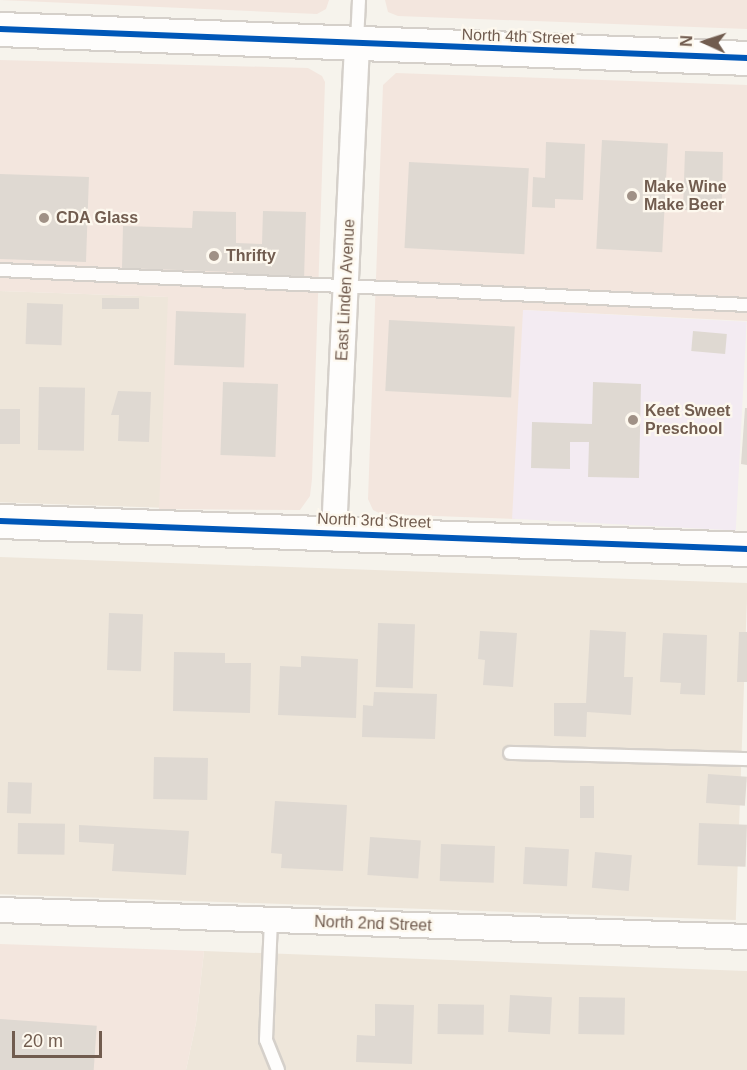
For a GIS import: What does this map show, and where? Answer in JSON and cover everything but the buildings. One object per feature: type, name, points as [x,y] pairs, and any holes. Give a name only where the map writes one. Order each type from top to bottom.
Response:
[{"type":"main road","name":"North 4th Street","points":[[0,29],[357,46],[747,58]]},
{"type":"main road","name":"North 3rd Street","points":[[0,521],[747,549]]},
{"type":"street","name":"East Linden Avenue","points":[[334,534],[357,46]]},
{"type":"street","name":"North 2nd Street","points":[[0,910],[747,937]]},
{"type":"lane","points":[[357,46],[359,0]]},
{"type":"lane","points":[[0,270],[747,305]]},
{"type":"lane","points":[[510,753],[747,759]]},
{"type":"lane","points":[[271,920],[266,1040],[278,1070]]},
{"type":"shaded area","points":[[0,0],[329,0],[326,9],[317,14]]},
{"type":"shaded area","points":[[385,0],[747,0],[747,29],[398,16],[388,12]]},
{"type":"shaded area","points":[[0,60],[308,68],[322,76],[325,82],[312,479],[310,496],[300,510],[159,509],[168,297],[0,291]]},
{"type":"shaded area","points":[[396,73],[747,85],[747,321],[524,310],[515,519],[381,514],[373,510],[368,499],[383,85]]},
{"type":"shaded area","points":[[0,291],[169,297],[162,508],[0,502]]},
{"type":"shaded area","name":"Keet Sweet Preschool","points":[[523,310],[747,322],[736,530],[512,519]]},
{"type":"shaded area","points":[[0,557],[747,583],[736,920],[0,894]]},
{"type":"shaded area","points":[[0,944],[204,951],[196,1023],[186,1070],[0,1070]]},
{"type":"shaded area","points":[[204,951],[747,971],[747,1070],[186,1070],[196,1023]]},
{"type":"cycle path","points":[[0,29],[747,58]]},
{"type":"cycle path","points":[[0,521],[747,549]]},
{"type":"place","name":"Make Wine Make Beer","points":[[632,196]]},
{"type":"place","name":"CDA Glass","points":[[44,218]]},
{"type":"place","name":"Thrifty","points":[[214,256]]},
{"type":"place","name":"Keet Sweet Preschool","points":[[633,420]]}]
